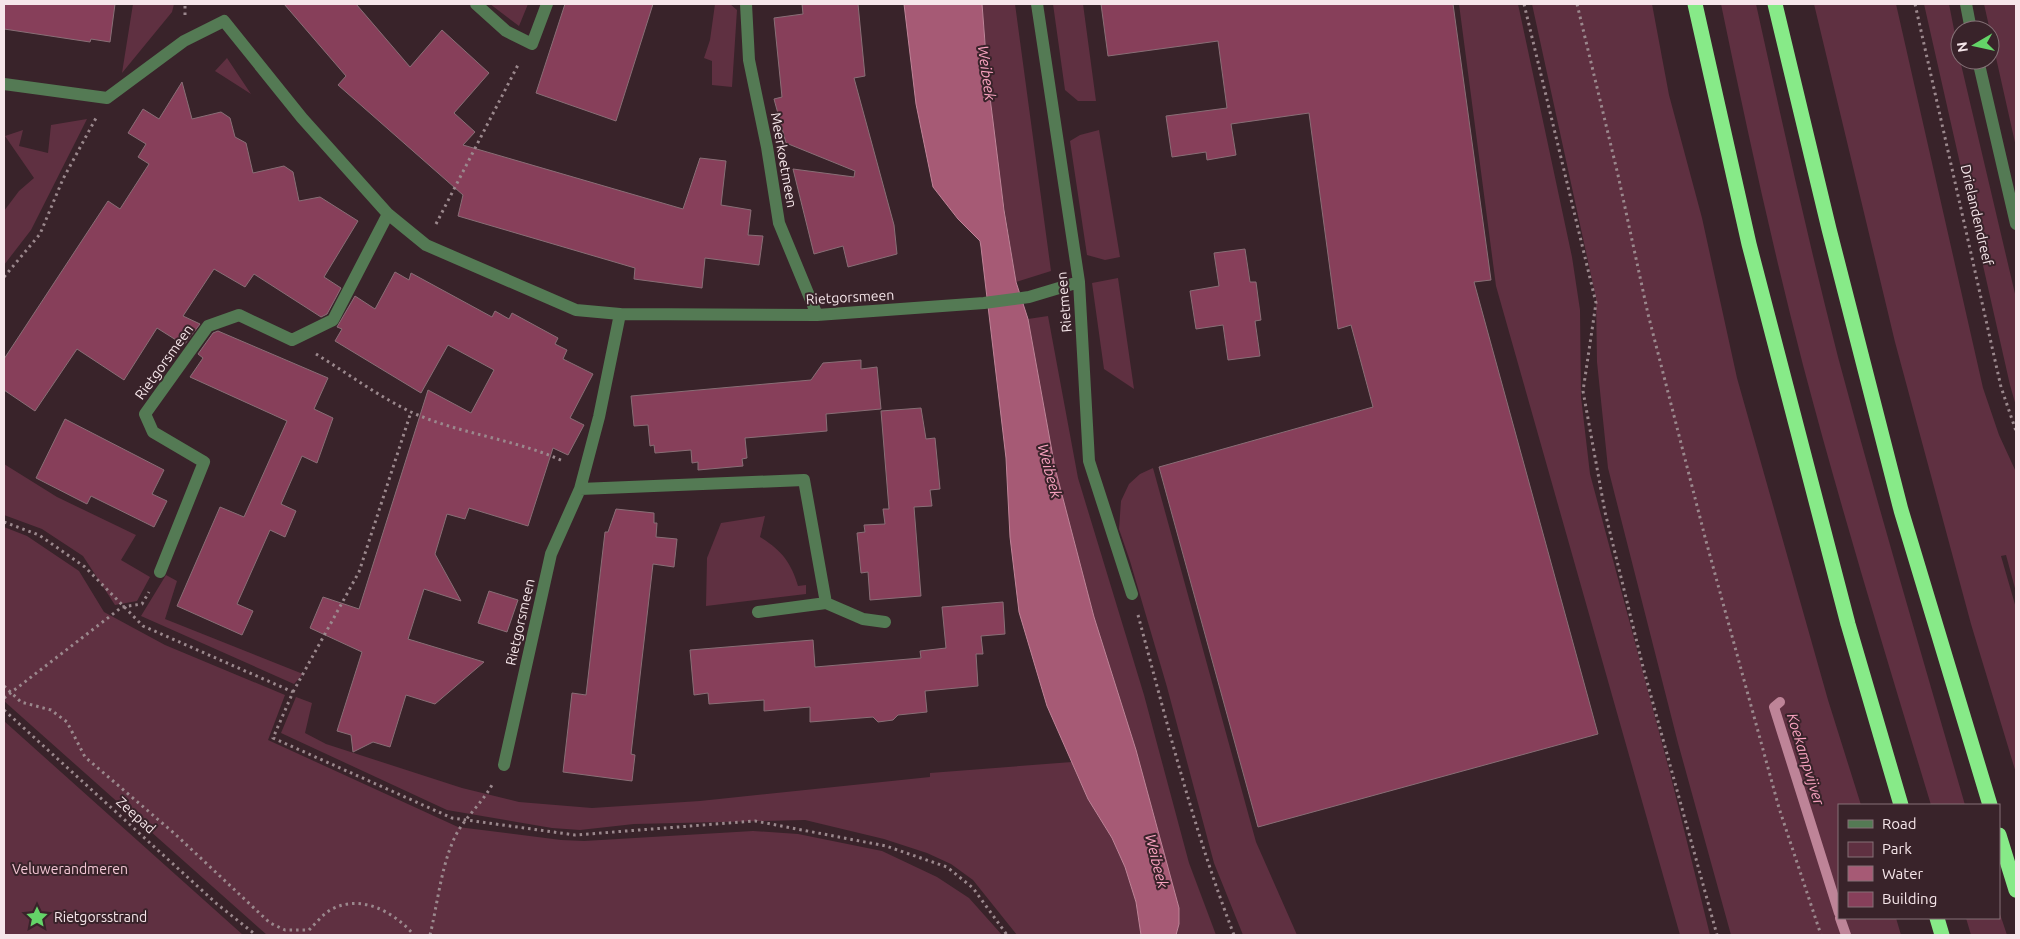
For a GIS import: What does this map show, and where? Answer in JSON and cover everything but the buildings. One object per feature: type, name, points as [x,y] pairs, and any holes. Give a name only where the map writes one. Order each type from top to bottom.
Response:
[{"type":"highway","points":[[1694,4],[1749,244],[1848,624],[1901,804]]},
{"type":"highway","points":[[1776,4],[1830,229],[1901,510],[1990,804]]},
{"type":"highway","points":[[2000,838],[2016,890]]},
{"type":"highway","points":[[1937,919],[1942,935]]},
{"type":"street","points":[[476,4],[506,31],[532,44],[547,4]]},
{"type":"street","name":"Meerkoetmeen","points":[[746,4],[749,60],[767,147],[779,223],[817,315]]},
{"type":"street","name":"Rietmeen","points":[[1037,4],[1078,282],[1089,461],[1132,594]]},
{"type":"street","points":[[1966,4],[1969,20]]},
{"type":"street","name":"Rietgorsmeen","points":[[107,98],[184,40],[224,21],[302,118],[388,214],[426,245],[576,310],[620,314],[817,315],[984,303],[1029,297],[1078,282]]},
{"type":"street","points":[[1980,70],[2016,224]]},
{"type":"street","points":[[4,84],[107,98]]},
{"type":"street","points":[[292,340],[333,320],[388,214]]},
{"type":"street","name":"Rietgorsmeen","points":[[504,765],[551,554],[580,489],[600,418],[620,314]]},
{"type":"street","name":"Rietgorsmeen","points":[[160,572],[204,462],[153,432],[144,414],[208,326],[239,315],[292,340]]},
{"type":"street","points":[[580,489],[804,480],[826,603]]},
{"type":"street","points":[[758,612],[826,603],[863,619],[885,622]]},
{"type":"path","points":[[1524,4],[1596,303],[1584,391],[1605,512],[1643,667],[1716,935]]},
{"type":"path","points":[[1577,4],[1618,176],[1648,314],[1708,550],[1776,799],[1821,935]]},
{"type":"path","name":"Drielandendreef","points":[[1915,4],[2001,387],[2016,431]]},
{"type":"path","points":[[426,245],[530,43]]},
{"type":"path","points":[[4,277],[40,234],[64,179],[107,98]]},
{"type":"path","points":[[292,340],[411,412],[498,441],[540,450],[585,471]]},
{"type":"path","points":[[294,692],[360,572],[411,412]]},
{"type":"path","points":[[4,698],[122,607],[142,604],[160,572]]},
{"type":"path","points":[[1132,594],[1196,825],[1214,884],[1234,935]]},
{"type":"path","points":[[4,686],[21,702],[51,710],[67,722],[85,757],[176,834],[270,923],[284,930],[309,930],[330,910],[348,902],[379,907],[402,921],[414,935]]},
{"type":"path","name":"Zeepad","points":[[4,710],[217,904],[256,935]]},
{"type":"path","points":[[430,935],[448,856],[460,829],[485,798],[504,765]]},
{"type":"green space","points":[[133,4],[174,4],[172,12],[122,73]]},
{"type":"green space","points":[[490,4],[528,4],[519,26]]},
{"type":"green space","points":[[715,4],[730,4],[737,10],[732,87],[712,85],[712,61],[704,58],[710,40]]},
{"type":"green space","points":[[982,4],[1015,4],[1051,271],[1016,282],[996,154]]},
{"type":"green space","points":[[1053,4],[1083,4],[1096,101],[1078,101],[1065,90]]},
{"type":"green space","points":[[1459,4],[1518,4],[1572,257],[1580,310],[1581,397],[1590,474],[1670,773],[1710,935],[1680,935],[1496,286]]},
{"type":"green space","points":[[1532,4],[1652,4],[1669,95],[1702,218],[1737,378],[1828,700],[1861,804],[1838,804],[1838,919],[1896,919],[1901,935],[1731,935],[1678,743],[1608,468],[1597,362],[1596,298]]},
{"type":"green space","points":[[1721,4],[1756,4],[1785,137],[1838,357],[1884,525],[1965,804],[1931,804],[1849,531],[1803,365],[1740,95]]},
{"type":"green space","points":[[1814,4],[1896,4],[1983,388],[1999,435],[2016,472],[2016,592],[2006,555],[2001,556],[2016,608],[2016,773],[1971,624],[1895,342]]},
{"type":"green space","points":[[1924,4],[1949,4],[1952,20],[1950,20],[1950,70],[1962,70],[2016,298],[2016,406]]},
{"type":"green space","points":[[1984,4],[2016,4],[2016,147],[1999,70],[2000,20],[1988,20]]},
{"type":"green space","points":[[227,58],[251,94],[215,71]]},
{"type":"green space","points":[[87,119],[31,230],[4,265],[4,211],[19,191],[34,178],[5,136],[23,130],[19,146],[48,153],[51,125]]},
{"type":"green space","points":[[1099,130],[1120,257],[1105,260],[1087,255],[1070,141],[1080,135]]},
{"type":"green space","points":[[1118,278],[1134,389],[1104,369],[1092,283]]},
{"type":"green space","points":[[1048,316],[1078,478],[1144,695],[1189,863],[1216,935],[1176,935],[1179,924],[1179,908],[1136,750],[1094,617],[1055,468],[1028,319]]},
{"type":"green space","points":[[4,464],[57,497],[136,535],[121,560],[150,577],[137,601],[115,605],[83,556],[42,529],[4,515]]},
{"type":"green space","points":[[1153,468],[1256,842],[1297,935],[1243,935],[1214,863],[1167,687],[1119,529],[1121,501],[1129,484],[1140,474]]},
{"type":"green space","points":[[765,516],[760,537],[784,557],[792,570],[798,586],[806,585],[806,594],[706,606],[707,558],[721,523]]},
{"type":"green space","points":[[4,527],[27,536],[79,571],[104,612],[165,645],[285,695],[268,740],[458,827],[561,840],[584,841],[753,831],[798,834],[882,851],[937,877],[969,898],[1002,935],[267,935],[4,701]]},
{"type":"green space","points":[[166,575],[177,581],[165,619],[303,674],[294,684],[141,616]]},
{"type":"green space","points":[[296,697],[312,703],[305,733],[326,744],[462,788],[519,802],[592,808],[700,801],[930,777],[930,773],[1072,762],[1088,799],[1112,838],[1125,867],[1136,902],[1141,935],[1017,935],[973,880],[951,864],[927,853],[884,839],[805,820],[634,824],[580,830],[552,828],[447,810],[281,733]]},
{"type":"green space","name":"Veluwerandmeren","points":[[4,721],[243,935],[4,935]]},
{"type":"green space","points":[[2000,914],[2007,935],[1971,935],[1966,919],[2000,919]]},
{"type":"water","name":"Weibeek","points":[[904,4],[982,4],[988,81],[1004,210],[1016,282],[1028,319],[1055,468],[1094,617],[1136,750],[1179,908],[1179,924],[1176,935],[1141,935],[1136,902],[1125,867],[1112,838],[1088,799],[1047,706],[1019,612],[1010,537],[1006,458],[980,241],[958,219],[933,187],[916,104]]},
{"type":"waterway","name":"Koekampvijver","points":[[1780,702],[1774,707],[1838,910]]},
{"type":"waterway","name":"Koekampvijver","points":[[1840,919],[1846,935]]},
{"type":"place","name":"Rietgorsstrand","points":[[37,917]]}]
